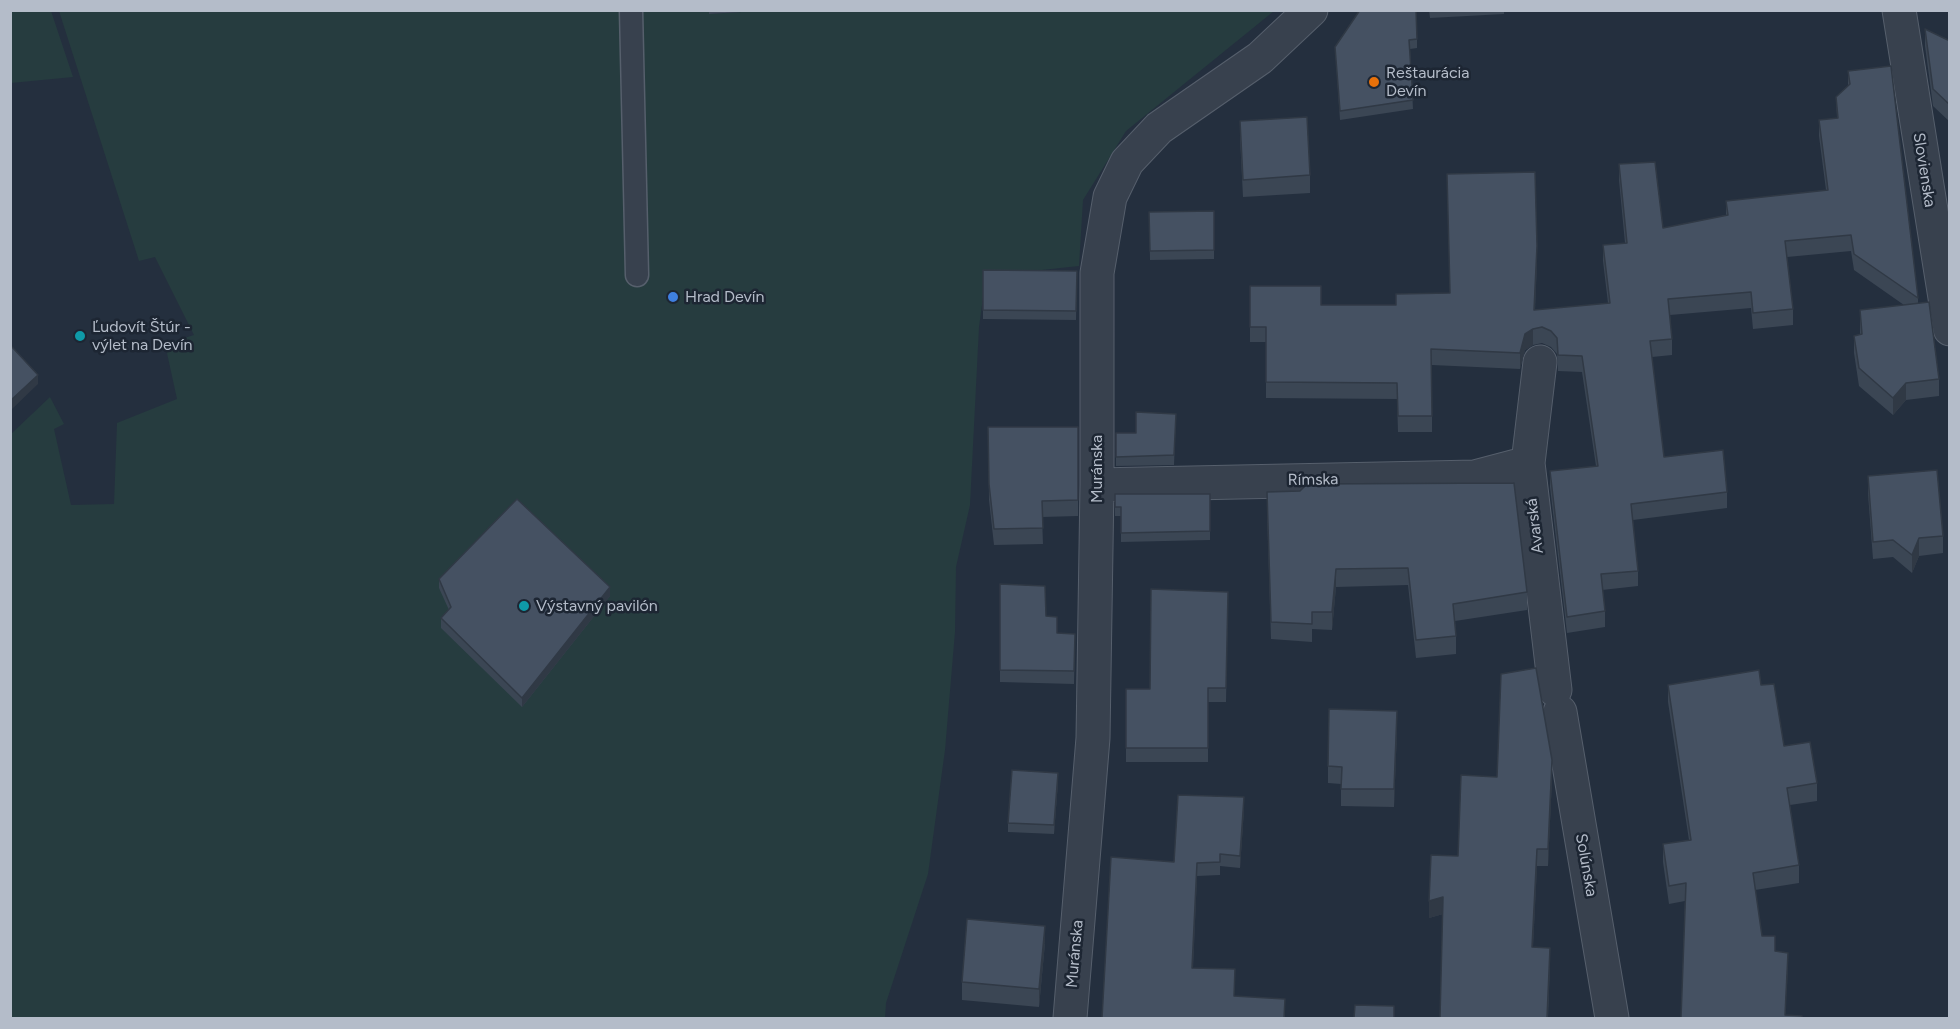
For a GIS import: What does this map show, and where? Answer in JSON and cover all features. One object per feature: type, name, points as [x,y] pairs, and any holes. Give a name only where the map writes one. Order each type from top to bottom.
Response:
[{"type":"street","name":"Muránska","points":[[1070,1018],[1093,738],[1097,486],[1097,273],[1110,197],[1127,162],[1160,128],[1260,58],[1311,10]]},
{"type":"street","name":"Slovienska","points":[[1899,10],[1950,329]]},
{"type":"street","name":"Avarská","points":[[1540,362],[1528,463],[1558,701]]},
{"type":"street","name":"Rímska","points":[[1097,486],[1475,477],[1528,463]]},
{"type":"street","name":"Solúnska","points":[[1558,701],[1612,1018]]},
{"type":"lane","points":[[631,10],[637,275]]},
{"type":"green space","points":[[11,10],[51,11],[73,77],[11,83]]},
{"type":"green space","points":[[709,10],[709,14],[772,10],[1274,11],[1126,131],[1083,200],[1079,266],[986,276],[979,327],[970,505],[956,567],[955,632],[945,750],[928,874],[886,1003],[885,1018],[11,1018],[11,434],[50,397],[64,424],[54,429],[71,505],[114,504],[117,423],[177,399],[165,344],[194,335],[155,257],[139,261],[59,11]]},
{"type":"building","name":"Reštaurácia Devín","points":[[1360,10],[1416,10],[1417,39],[1409,40],[1413,100],[1340,111],[1335,47]]},
{"type":"building","points":[[1925,29],[1950,41],[1950,105],[1933,89]]},
{"type":"building","points":[[1891,66],[1918,298],[1854,254],[1851,235],[1785,241],[1793,309],[1753,313],[1751,292],[1668,299],[1672,339],[1650,341],[1664,457],[1723,450],[1727,492],[1631,504],[1638,571],[1601,574],[1605,611],[1567,617],[1550,471],[1598,466],[1582,356],[1558,355],[1557,338],[1551,331],[1542,327],[1525,334],[1520,353],[1431,349],[1432,416],[1398,416],[1397,383],[1266,382],[1266,327],[1250,327],[1250,286],[1321,286],[1321,305],[1396,305],[1396,294],[1450,293],[1447,174],[1535,172],[1537,246],[1534,310],[1610,303],[1603,245],[1627,243],[1619,164],[1655,162],[1663,228],[1728,215],[1726,201],[1828,190],[1819,120],[1838,118],[1836,97],[1850,84],[1848,71]]},
{"type":"building","points":[[1307,117],[1310,175],[1243,180],[1240,121]]},
{"type":"building","points":[[1214,211],[1214,250],[1150,251],[1149,212]]},
{"type":"building","points":[[983,270],[1077,271],[1076,311],[983,310]]},
{"type":"building","points":[[1929,302],[1939,379],[1906,383],[1893,398],[1859,368],[1854,336],[1862,334],[1860,310]]},
{"type":"building","points":[[12,347],[38,375],[10,401],[10,348]]},
{"type":"building","points":[[1136,412],[1176,414],[1174,455],[1116,457],[1116,433],[1136,433]]},
{"type":"building","points":[[988,427],[1078,427],[1078,500],[1042,501],[1043,528],[994,529],[989,484]]},
{"type":"building","points":[[1937,470],[1943,536],[1919,538],[1912,555],[1893,540],[1873,542],[1868,476]]},
{"type":"building","points":[[1514,483],[1527,592],[1453,604],[1456,636],[1416,640],[1408,568],[1336,569],[1332,612],[1312,612],[1312,624],[1271,622],[1267,492],[1300,491],[1307,484]]},
{"type":"building","points":[[1115,494],[1210,494],[1210,531],[1121,533],[1121,507],[1115,507]]},
{"type":"building","name":"Výstavný pavilón","points":[[517,499],[610,587],[522,698],[441,618],[451,607],[439,579]]},
{"type":"building","points":[[1000,584],[1045,586],[1046,616],[1057,617],[1057,633],[1075,634],[1074,671],[1000,670]]},
{"type":"building","points":[[1151,589],[1228,592],[1226,688],[1208,688],[1208,748],[1126,748],[1126,689],[1150,689]]},
{"type":"building","points":[[1536,668],[1552,760],[1548,849],[1537,849],[1532,947],[1550,948],[1547,1018],[1440,1018],[1443,897],[1429,901],[1431,855],[1458,856],[1461,775],[1497,777],[1501,674]]},
{"type":"building","points":[[1759,670],[1761,685],[1774,684],[1784,746],[1810,742],[1817,783],[1787,788],[1799,865],[1753,873],[1762,936],[1775,936],[1775,951],[1788,953],[1785,1015],[1802,1016],[1802,1018],[1681,1018],[1686,883],[1669,886],[1663,844],[1691,840],[1668,685]]},
{"type":"building","points":[[1329,709],[1397,711],[1394,789],[1341,789],[1342,767],[1328,766]]},
{"type":"building","points":[[1012,770],[1058,773],[1054,825],[1008,823]]},
{"type":"building","points":[[1178,795],[1244,797],[1240,856],[1220,854],[1220,862],[1197,863],[1192,968],[1235,969],[1234,996],[1285,999],[1284,1018],[1102,1018],[1111,857],[1174,862]]},
{"type":"building","points":[[967,919],[1045,926],[1039,989],[962,982]]},
{"type":"building","points":[[1355,1005],[1394,1006],[1394,1018],[1354,1018]]},
{"type":"place","name":"Reštaurácia Devín","points":[[1374,82]]},
{"type":"place","name":"Hrad Devín","points":[[673,297]]},
{"type":"place","name":"Ľudovít Štúr - výlet na Devín","points":[[80,336]]},
{"type":"place","name":"Výstavný pavilón","points":[[524,606]]}]
